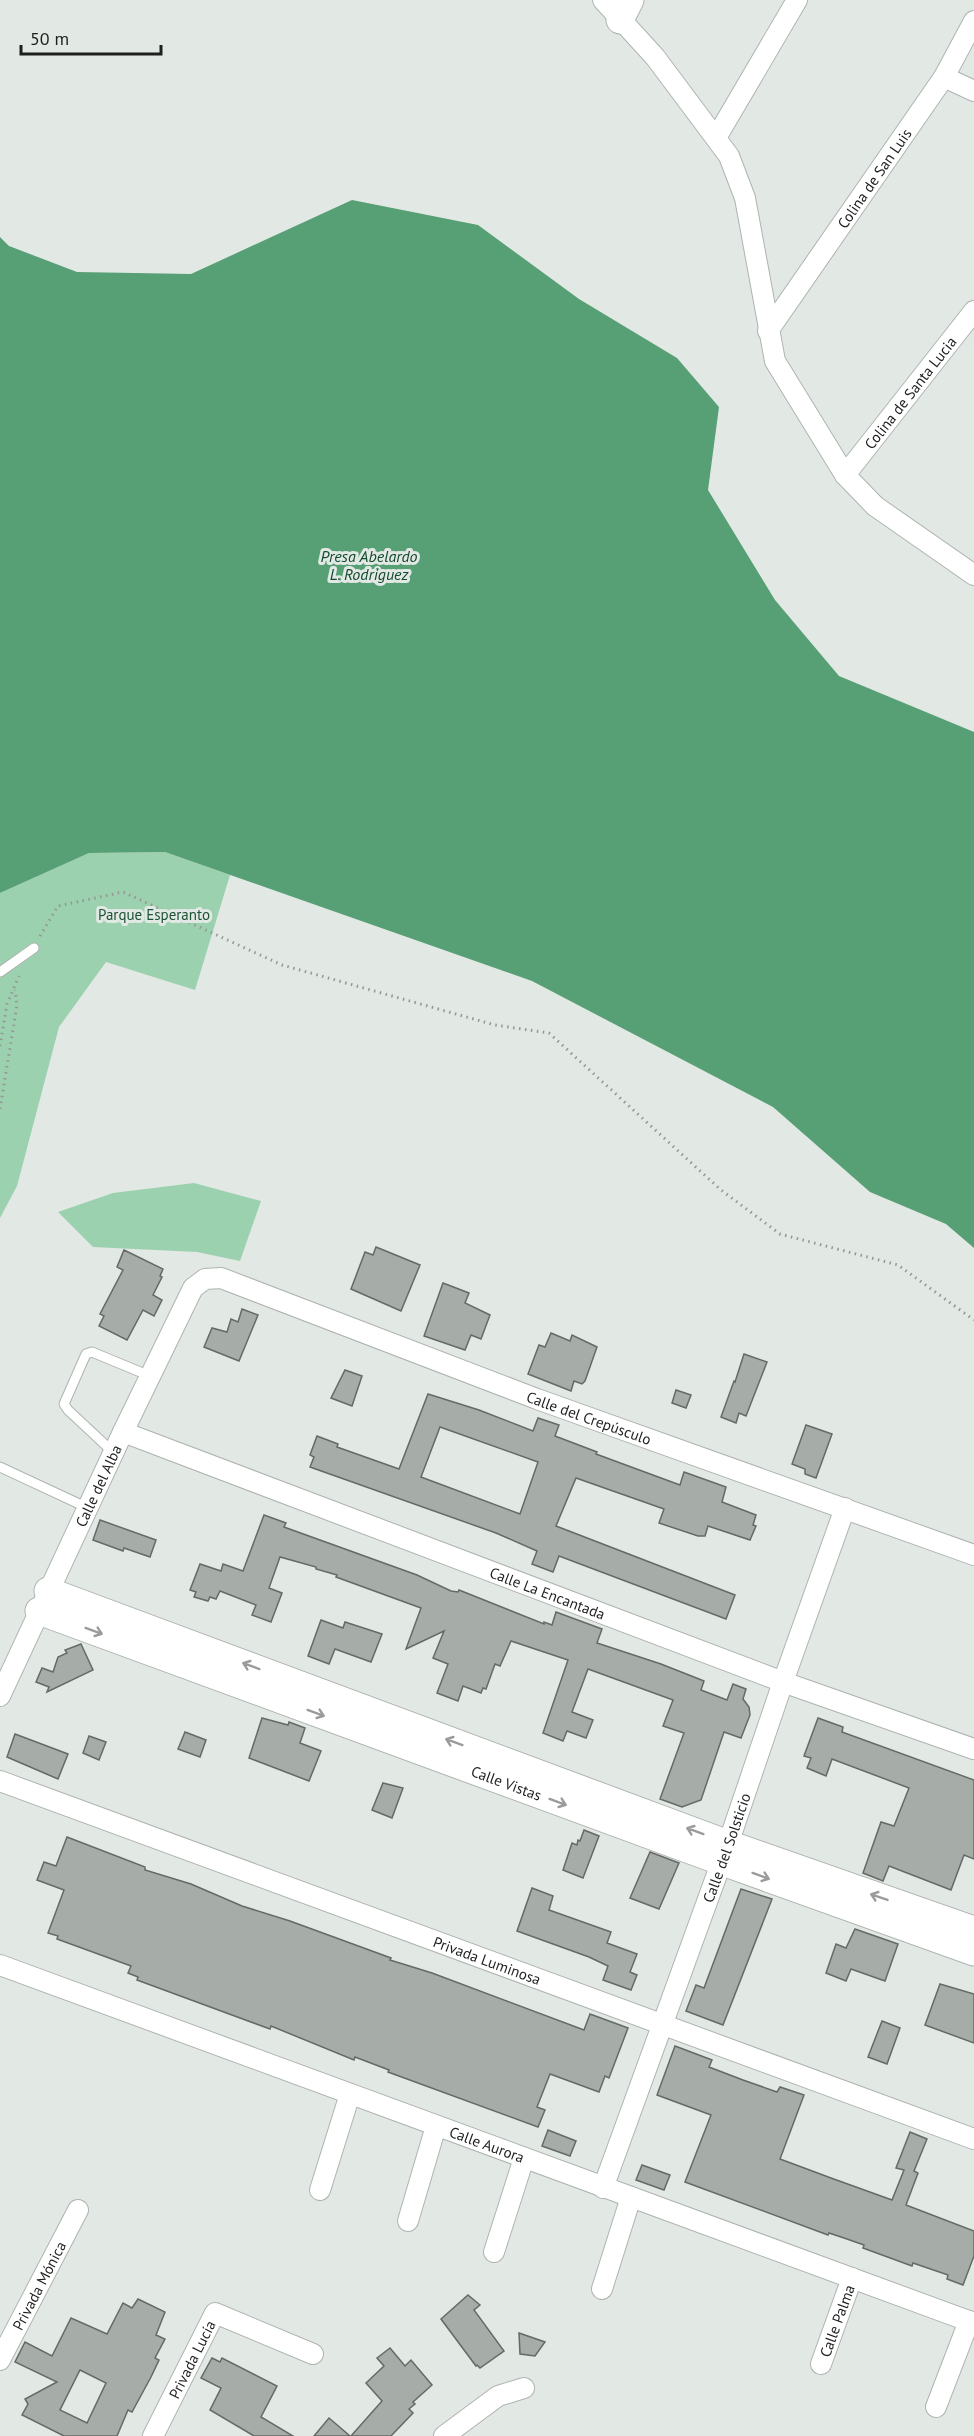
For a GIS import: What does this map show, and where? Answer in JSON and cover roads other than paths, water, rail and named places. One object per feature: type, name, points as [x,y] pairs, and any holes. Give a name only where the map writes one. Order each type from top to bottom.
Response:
[{"type":"street","points":[[716,138],[797,0]]},
{"type":"street","points":[[618,7],[729,156],[745,198],[775,361],[845,475],[875,506],[972,571]]},
{"type":"street","name":"Colina de San Luis","points":[[768,331],[944,77],[974,21]]},
{"type":"street","points":[[944,77],[974,91]]},
{"type":"street","name":"Colina de Santa Lucia","points":[[845,475],[974,310]]},
{"type":"street","name":"Calle del Crepúsculo","points":[[205,1280],[221,1278],[537,1399],[974,1555]]},
{"type":"street","name":"Calle del Alba","points":[[0,1696],[193,1288],[205,1280]]},
{"type":"street","name":"Calle La Encantada","points":[[123,1432],[783,1682],[974,1749]]},
{"type":"street","name":"Calle del Solsticio","points":[[603,2188],[845,1508]]},
{"type":"street","name":"Calle Vistas","points":[[44,1601],[917,1921],[974,1952]]},
{"type":"street","name":"Privada Luminosa","points":[[0,1781],[974,2139]]},
{"type":"street","name":"Calle Vistas","points":[[917,1921],[974,1930]]},
{"type":"street","name":"Calle Aurora","points":[[0,1965],[971,2322]]},
{"type":"street","points":[[320,2190],[350,2094]]},
{"type":"street","points":[[408,2221],[436,2126]]},
{"type":"street","points":[[494,2252],[524,2158]]},
{"type":"street","points":[[602,2289],[631,2197]]},
{"type":"street","name":"Privada Mónica","points":[[0,2360],[78,2210]]},
{"type":"street","name":"Calle Palma","points":[[821,2364],[852,2278]]},
{"type":"street","name":"Privada Lucía","points":[[153,2436],[215,2313],[313,2354]]},
{"type":"street","points":[[936,2407],[971,2322]]},
{"type":"street","points":[[444,2436],[498,2396],[524,2388]]},
{"type":"lane","points":[[0,972],[34,948]]},
{"type":"lane","points":[[114,1453],[64,1404],[86,1354],[92,1352],[150,1376]]},
{"type":"lane","points":[[0,1467],[88,1508]]},
{"type":"water","name":"Presa Abelardo L. Rodriguez","points":[[352,200],[478,225],[579,299],[677,358],[719,407],[708,490],[775,600],[839,676],[974,732],[974,1248],[946,1224],[870,1192],[773,1107],[532,981],[165,852],[89,853],[0,893],[0,237],[9,246],[77,272],[191,274]]},
{"type":"park label","name":"Parque Esperanto","points":[[154,914]]}]
